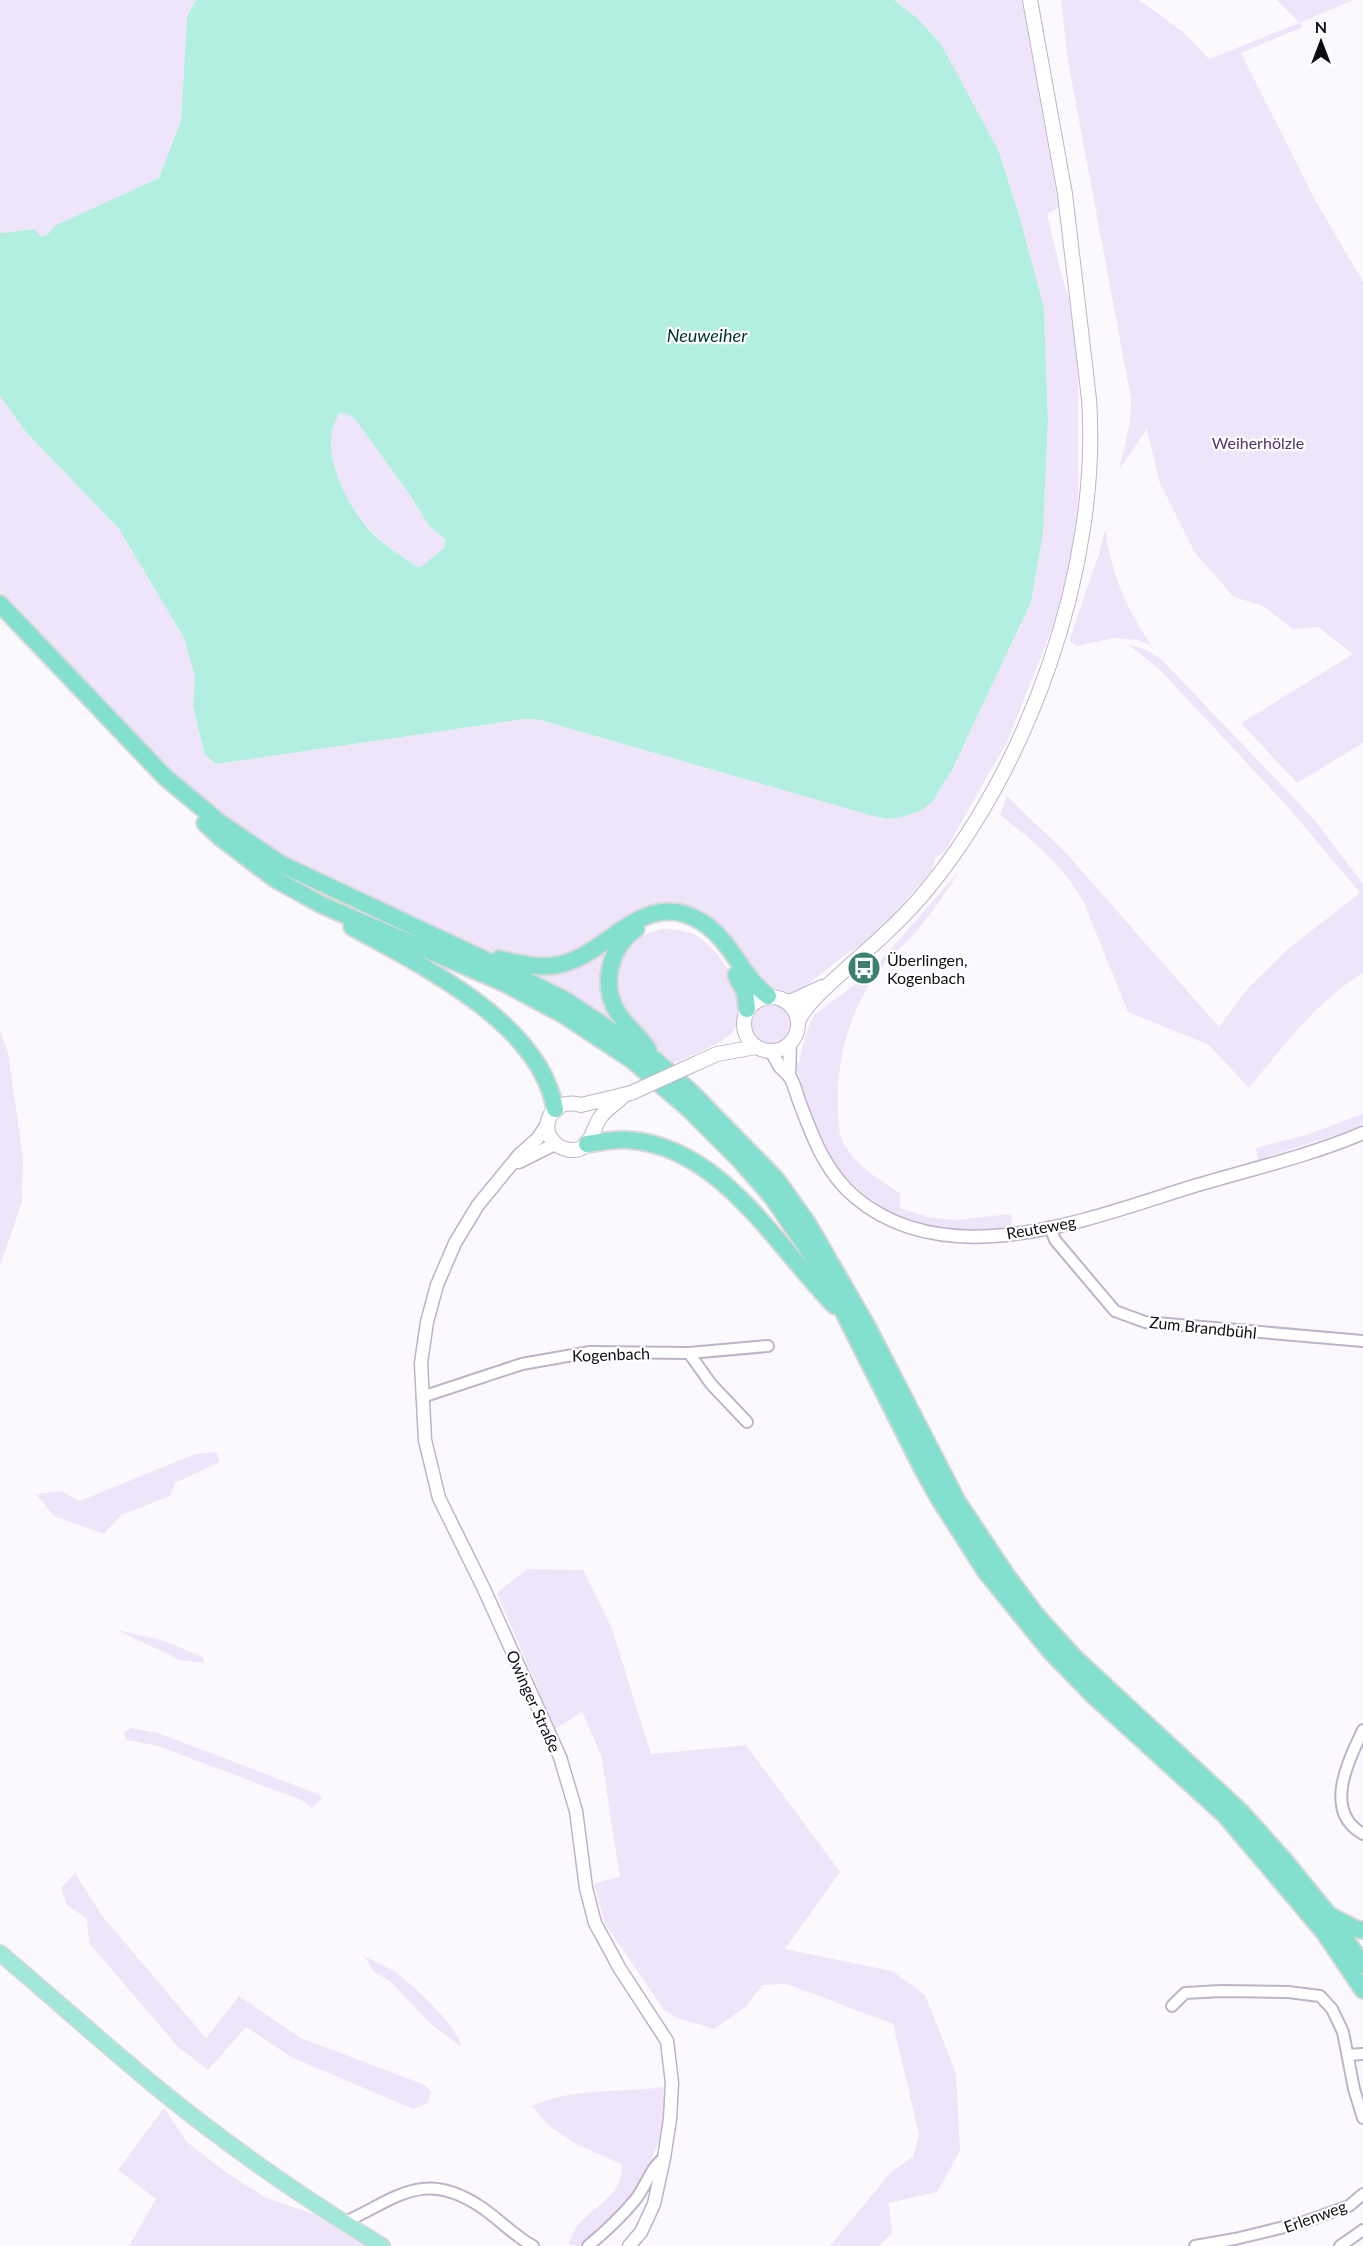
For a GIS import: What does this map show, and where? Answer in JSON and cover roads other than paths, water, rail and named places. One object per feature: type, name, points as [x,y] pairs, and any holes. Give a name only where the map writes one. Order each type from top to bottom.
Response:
[{"type":"highway","points":[[0,604],[165,777],[219,822],[281,864],[566,1000],[655,1060],[691,1092],[776,1179],[808,1224],[868,1328],[957,1501],[1036,1615],[1074,1657],[1240,1812],[1284,1860],[1328,1914],[1363,1965]]},
{"type":"highway","points":[[165,777],[183,802],[221,838],[275,879],[322,905],[502,982],[564,1015],[632,1060],[690,1110],[740,1160],[773,1198],[824,1274],[940,1500],[986,1572],[1018,1615],[1094,1695],[1225,1815],[1324,1932],[1363,1990]]},
{"type":"highway","points":[[322,905],[350,927],[431,973],[492,1015],[515,1036],[537,1063],[552,1092],[551,1117]]},
{"type":"highway","points":[[480,957],[524,965],[562,964],[582,957],[627,925],[644,916],[657,913],[681,913],[693,917],[714,931],[736,956],[755,987],[768,996]]},
{"type":"highway","points":[[655,1060],[641,1039],[616,1011],[609,983],[615,954],[626,937],[644,925],[676,921],[696,928],[706,935],[746,992],[747,1009]]},
{"type":"highway","points":[[587,1144],[629,1140],[653,1144],[679,1153],[710,1171],[737,1195],[815,1286],[849,1321]]},
{"type":"highway","points":[[1328,1914],[1356,1929],[1363,1930]]},
{"type":"main road","points":[[627,1095],[602,1115],[587,1144],[574,1150],[568,1150],[555,1144],[549,1135],[551,1117],[567,1103],[581,1105],[627,1095],[717,1054],[756,1047],[771,1051],[778,1050],[790,1043],[796,1033],[802,1013],[827,986],[897,922],[919,898],[965,838],[1006,766],[1033,705],[1062,621],[1078,562],[1091,433],[1065,194],[1030,0]]},
{"type":"main road","points":[[756,1047],[745,1032],[743,1020],[747,1009],[753,1003],[768,996],[792,1001],[827,986]]},
{"type":"main road","points":[[786,1001],[794,1010],[798,1021]]},
{"type":"main road","points":[[717,1054],[745,1032]]},
{"type":"main road","points":[[581,1105],[591,1114],[595,1126]]},
{"type":"main road","points":[[0,1953],[155,2086],[237,2150],[343,2223],[382,2246]]},
{"type":"street","name":"Reuteweg","points":[[789,1076],[790,1043]]},
{"type":"street","name":"Reuteweg","points":[[771,1051],[789,1076],[815,1142],[828,1166],[855,1197],[884,1217],[916,1230],[958,1236],[998,1235],[1050,1227],[1112,1213],[1294,1157],[1363,1133]]},
{"type":"street","name":"Owinger Straße","points":[[551,1117],[537,1138],[519,1155],[513,1165],[478,1204],[464,1225],[436,1285],[427,1322],[421,1363],[422,1397],[425,1440],[439,1498],[488,1598],[560,1757],[576,1811],[586,1888],[595,1923],[620,1969],[667,2041],[672,2083],[670,2119],[664,2158],[654,2204],[641,2232],[629,2246]]},
{"type":"street","name":"Owinger Straße","points":[[513,1165],[555,1144]]},
{"type":"street","name":"Zum Brandbühl","points":[[1050,1227],[1055,1240],[1115,1311],[1144,1322],[1363,1341]]},
{"type":"street","name":"Kogenbach","points":[[422,1397],[522,1364],[590,1352],[689,1353],[768,1346]]},
{"type":"street","points":[[689,1353],[711,1384],[747,1422]]},
{"type":"street","points":[[1363,1730],[1342,1779],[1341,1799],[1346,1817],[1363,1834]]},
{"type":"street","points":[[1172,2006],[1185,1994],[1221,1991],[1288,1992],[1320,1996],[1332,2009],[1343,2032],[1354,2089],[1363,2118]]},
{"type":"street","points":[[1348,2055],[1363,2054]]},
{"type":"street","points":[[588,2246],[611,2227],[637,2198],[658,2162],[664,2158]]},
{"type":"street","points":[[343,2223],[384,2200],[418,2188],[453,2191],[481,2206],[528,2243]]},
{"type":"street","name":"Erlenweg","points":[[1195,2246],[1301,2223],[1349,2206],[1363,2194]]},
{"type":"street","name":"Erlenweg","points":[[1340,2246],[1363,2230]]},
{"type":"water","name":"Neuweiher","points":[[196,0],[894,0],[916,17],[941,44],[999,152],[1020,218],[1044,308],[1048,421],[1043,534],[1031,602],[952,770],[932,802],[922,810],[902,817],[888,819],[873,816],[540,720],[526,719],[216,764],[205,755],[193,705],[195,677],[184,638],[119,529],[25,431],[0,396],[0,233],[34,229],[41,237],[47,235],[56,225],[159,178],[181,120],[187,17]],"holes":[[[340,413],[346,413],[355,419],[410,495],[429,526],[445,539],[444,548],[422,566],[418,567],[389,548],[373,534],[363,523],[345,493],[333,459],[331,443],[333,427]]]},
{"type":"place","name":"Überlingen, Kogenbach","points":[[864,968]]},
{"type":"park label","name":"Weiherhölzle","points":[[1258,442]]}]
